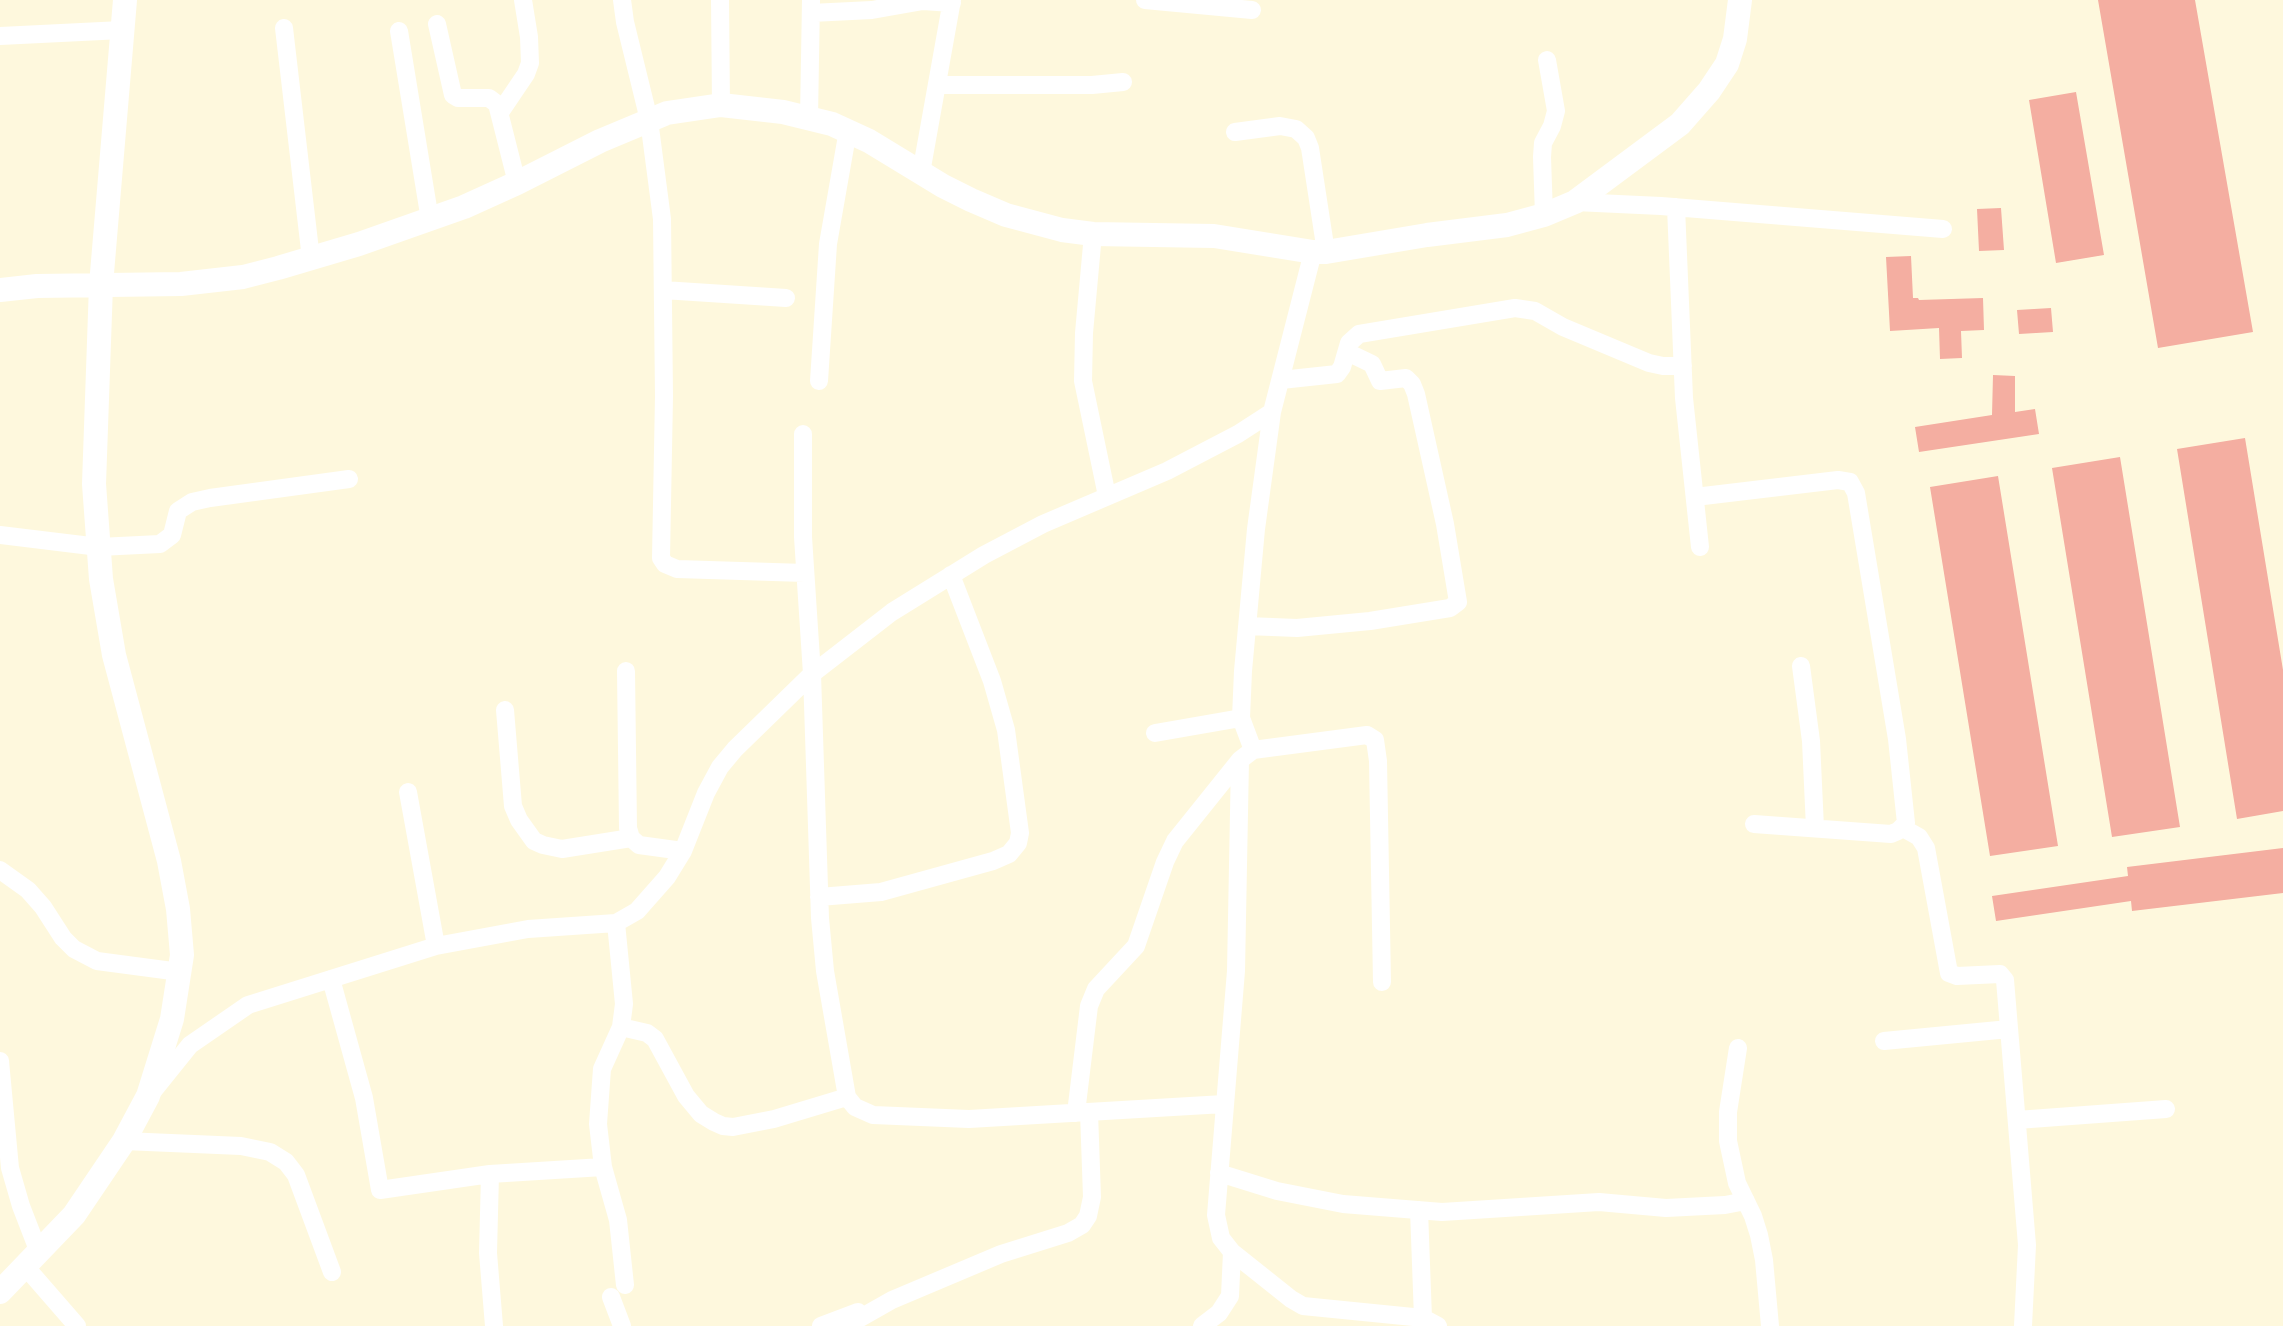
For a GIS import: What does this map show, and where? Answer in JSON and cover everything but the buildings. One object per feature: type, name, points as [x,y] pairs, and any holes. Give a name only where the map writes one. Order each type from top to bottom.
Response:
[{"type":"main road","points":[[0,1292],[31,1257],[74,1215],[124,1141],[148,1096],[172,1019],[182,955],[171,870],[114,655],[101,579],[94,484],[101,285],[125,0]]},
{"type":"main road","points":[[0,290],[37,286],[181,284],[243,277],[312,259],[430,220],[517,183],[590,145],[667,113],[688,108],[721,105],[772,110],[848,130],[952,190],[1006,215],[1035,224],[1093,234],[1214,236],[1320,252],[1507,225],[1544,215],[1575,202],[1680,124],[1709,91],[1727,64],[1734,39],[1740,0]]},
{"type":"street","points":[[501,111],[526,74],[530,63],[529,37],[523,0]]},
{"type":"street","points":[[622,0],[625,22],[649,120],[663,219],[664,396],[661,558],[666,564],[676,568],[805,573]]},
{"type":"street","points":[[720,0],[721,105]]},
{"type":"street","points":[[1145,0],[1252,10]]},
{"type":"street","points":[[809,118],[811,6],[872,10],[923,1],[952,2],[921,173]]},
{"type":"street","points":[[437,24],[453,95],[458,98],[493,99],[501,111],[517,183]]},
{"type":"street","points":[[284,28],[312,259]]},
{"type":"street","points":[[0,36],[122,30]]},
{"type":"street","points":[[399,31],[430,220]]},
{"type":"street","points":[[1544,215],[1543,142],[1552,126],[1556,111],[1548,60]]},
{"type":"street","points":[[937,85],[1123,82]]},
{"type":"street","points":[[1235,132],[1280,126],[1296,129],[1306,138],[1310,148],[1320,252],[1272,412],[1256,529],[1241,718],[1246,755],[1236,971],[1216,1215],[1221,1238],[1232,1252],[1303,1306],[1430,1322],[1419,1210]]},
{"type":"street","points":[[819,381],[828,244],[848,130]]},
{"type":"street","points":[[1575,202],[1676,207],[1943,229]]},
{"type":"street","points":[[1676,207],[1683,366],[1700,548]]},
{"type":"street","points":[[1093,234],[1084,333],[1083,381],[1107,496]]},
{"type":"street","points":[[663,290],[786,298]]},
{"type":"street","points":[[1281,380],[1334,375],[1342,367],[1351,339],[1359,334],[1515,308],[1535,311],[1563,327],[1649,363],[1683,366]]},
{"type":"street","points":[[1247,626],[1297,628],[1370,621],[1450,608],[1458,602],[1445,524],[1419,404],[1412,384],[1406,378],[1380,381],[1373,366],[1347,352]]},
{"type":"street","points":[[148,1096],[190,1045],[248,1005],[436,946],[528,929],[616,923],[638,911],[667,877],[683,851],[706,793],[720,767],[735,749],[812,674],[892,612],[951,575],[1043,524],[1167,471],[1238,434],[1272,412]]},
{"type":"street","points":[[803,434],[802,537],[812,674],[819,897],[825,971],[847,1097],[855,1107],[873,1115],[969,1119],[1224,1104]]},
{"type":"street","points":[[0,535],[99,547],[160,544],[172,534],[178,512],[192,502],[349,479]]},
{"type":"street","points":[[1695,497],[1838,480],[1847,481],[1853,485],[1897,739],[1906,823],[1903,828],[1891,834],[1754,824]]},
{"type":"street","points":[[819,897],[881,892],[993,861],[1009,854],[1018,843],[1020,833],[1006,730],[988,670],[951,575]]},
{"type":"street","points":[[1801,666],[1811,741],[1815,828]]},
{"type":"street","points":[[626,671],[628,828],[631,838],[639,845],[683,851]]},
{"type":"street","points":[[505,710],[513,806],[519,820],[534,841],[562,849],[631,838]]},
{"type":"street","points":[[1155,733],[1241,718]]},
{"type":"street","points":[[821,1326],[892,1300],[1001,1254],[1068,1233],[1082,1225],[1088,1216],[1092,1197],[1082,1113],[1089,1006],[1096,989],[1136,946],[1165,862],[1175,841],[1246,755],[1367,735],[1375,740],[1378,761],[1382,982]]},
{"type":"street","points":[[408,792],[436,946]]},
{"type":"street","points":[[1903,828],[1919,837],[1926,848],[1949,974],[1957,976],[2002,975],[2005,980],[2027,1245],[2023,1326]]},
{"type":"street","points":[[0,870],[28,890],[44,907],[63,938],[74,949],[97,962],[180,972]]},
{"type":"street","points":[[616,923],[624,1004],[621,1027],[602,1069],[598,1124],[603,1167],[618,1220],[618,1291],[622,1326]]},
{"type":"street","points":[[331,979],[364,1098],[380,1190],[490,1174],[603,1167]]},
{"type":"street","points":[[621,1027],[647,1033],[655,1039],[686,1096],[701,1114],[723,1126],[733,1127],[774,1119],[847,1097]]},
{"type":"street","points":[[1884,1041],[2009,1029]]},
{"type":"street","points":[[1738,1048],[1728,1112],[1728,1141],[1737,1183],[1753,1216],[1762,1251],[1770,1326]]},
{"type":"street","points":[[0,1061],[10,1168],[21,1206],[31,1257],[77,1326]]},
{"type":"street","points":[[2017,1120],[2166,1109]]},
{"type":"street","points":[[124,1141],[241,1146],[270,1152],[286,1162],[296,1175],[332,1272]]},
{"type":"street","points":[[1219,1173],[1277,1191],[1343,1204],[1442,1212],[1599,1202],[1666,1208],[1725,1205],[1746,1201]]},
{"type":"street","points":[[490,1174],[488,1253],[494,1326]]},
{"type":"street","points":[[1202,1326],[1219,1313],[1230,1296],[1232,1252]]},
{"type":"street","points":[[846,1326],[892,1300]]}]
